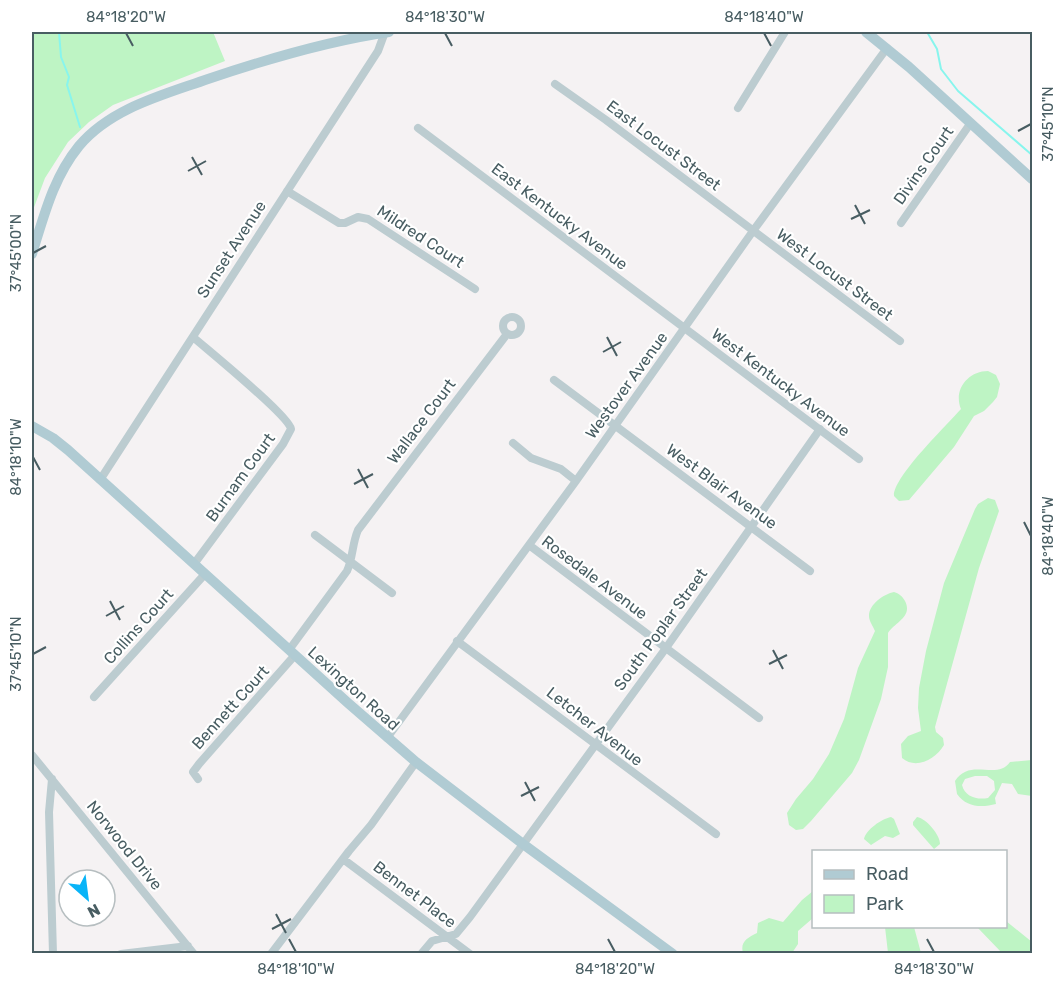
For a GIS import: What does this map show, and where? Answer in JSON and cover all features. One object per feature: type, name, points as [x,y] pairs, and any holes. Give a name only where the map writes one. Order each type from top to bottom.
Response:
[{"type":"main road","points":[[866,32],[887,48],[1032,179]]},
{"type":"main road","points":[[32,254],[55,183],[65,165],[84,141],[116,116],[163,94],[261,62],[378,33]]},
{"type":"main road","name":"Lexington Road","points":[[32,426],[53,438],[387,738],[523,844],[673,954]]},
{"type":"street","points":[[738,108],[785,32]]},
{"type":"street","name":"Sunset Avenue","points":[[100,480],[378,51],[378,33]]},
{"type":"street","name":"Westover Avenue","points":[[387,738],[576,481],[753,231],[887,48]]},
{"type":"street","name":"East Locust Street","points":[[555,84],[753,231]]},
{"type":"street","name":"Divins Court","points":[[901,223],[970,124]]},
{"type":"street","name":"East Kentucky Avenue","points":[[418,128],[685,329]]},
{"type":"street","name":"Mildred Court","points":[[287,191],[339,223],[345,224],[358,217],[368,219],[475,289]]},
{"type":"street","name":"West Locust Street","points":[[753,231],[900,340]]},
{"type":"street","name":"West Kentucky Avenue","points":[[685,329],[859,459]]},
{"type":"street","name":"Wallace Court","points":[[292,652],[351,562],[352,545],[358,530],[507,334]]},
{"type":"street","name":"Burnam Court","points":[[193,336],[277,411],[290,424],[291,429],[283,444],[194,564]]},
{"type":"street","name":"West Blair Avenue","points":[[554,380],[810,571]]},
{"type":"street","name":"South Poplar Street","points":[[421,954],[432,941],[459,931],[666,648],[820,429]]},
{"type":"street","points":[[513,443],[531,458],[561,469],[576,481]]},
{"type":"street","points":[[315,535],[392,592]]},
{"type":"street","name":"Rosedale Avenue","points":[[529,545],[759,718]]},
{"type":"street","name":"Collins Court","points":[[94,697],[205,574]]},
{"type":"street","name":"Letcher Avenue","points":[[457,641],[716,834]]},
{"type":"street","name":"Bennett Court","points":[[198,779],[193,771],[292,652]]},
{"type":"street","name":"Norwood Drive","points":[[32,755],[194,954]]},
{"type":"street","points":[[275,952],[417,762]]},
{"type":"street","points":[[52,779],[49,812],[53,954]]},
{"type":"street","name":"Bennet Place","points":[[343,859],[470,954]]},
{"type":"street","points":[[121,954],[188,945]]},
{"type":"green space","points":[[32,32],[213,32],[225,61],[113,105],[89,122],[68,142],[45,178],[32,210]]},
{"type":"green space","points":[[988,371],[996,375],[1000,384],[997,397],[984,411],[974,416],[954,447],[909,500],[899,501],[894,496],[902,477],[922,451],[961,409],[959,395],[964,383],[974,374]]},
{"type":"green space","points":[[988,498],[995,500],[999,511],[979,568],[935,727],[936,732],[943,738],[944,745],[931,758],[913,763],[902,758],[901,744],[908,736],[921,731],[918,708],[919,688],[944,583],[975,509],[978,504]]},
{"type":"green space","points":[[894,592],[904,599],[907,611],[888,633],[888,667],[881,699],[859,760],[852,773],[811,821],[803,829],[796,830],[789,825],[787,813],[829,754],[844,719],[858,668],[875,631],[869,616],[872,607],[878,600]]},
{"type":"green space","points":[[1032,760],[1032,796],[1018,794],[1012,784],[1002,783],[995,798],[996,804],[985,806],[969,804],[957,794],[955,781],[961,774],[976,769],[998,770],[1010,762]],"holes":[[[987,776],[994,781],[995,790],[988,798],[972,797],[962,785],[965,779]]]},
{"type":"green space","points":[[891,817],[900,834],[893,838],[885,836],[871,845],[864,839],[874,825]]},
{"type":"green space","points":[[917,817],[929,824],[938,836],[940,844],[934,849],[913,825]]},
{"type":"green space","points":[[812,892],[812,919],[798,931],[798,944],[792,953],[743,953],[743,943],[757,933],[758,923],[769,918],[783,922]]},
{"type":"green space","points":[[1007,922],[1032,942],[1032,953],[1002,953],[978,928],[1007,928]]},
{"type":"green space","points":[[885,928],[914,928],[921,953],[888,953]]},
{"type":"waterway","points":[[59,32],[61,57],[69,77],[67,85],[80,127]]},
{"type":"waterway","points":[[927,32],[937,49],[941,69],[958,91],[1032,155]]}]
